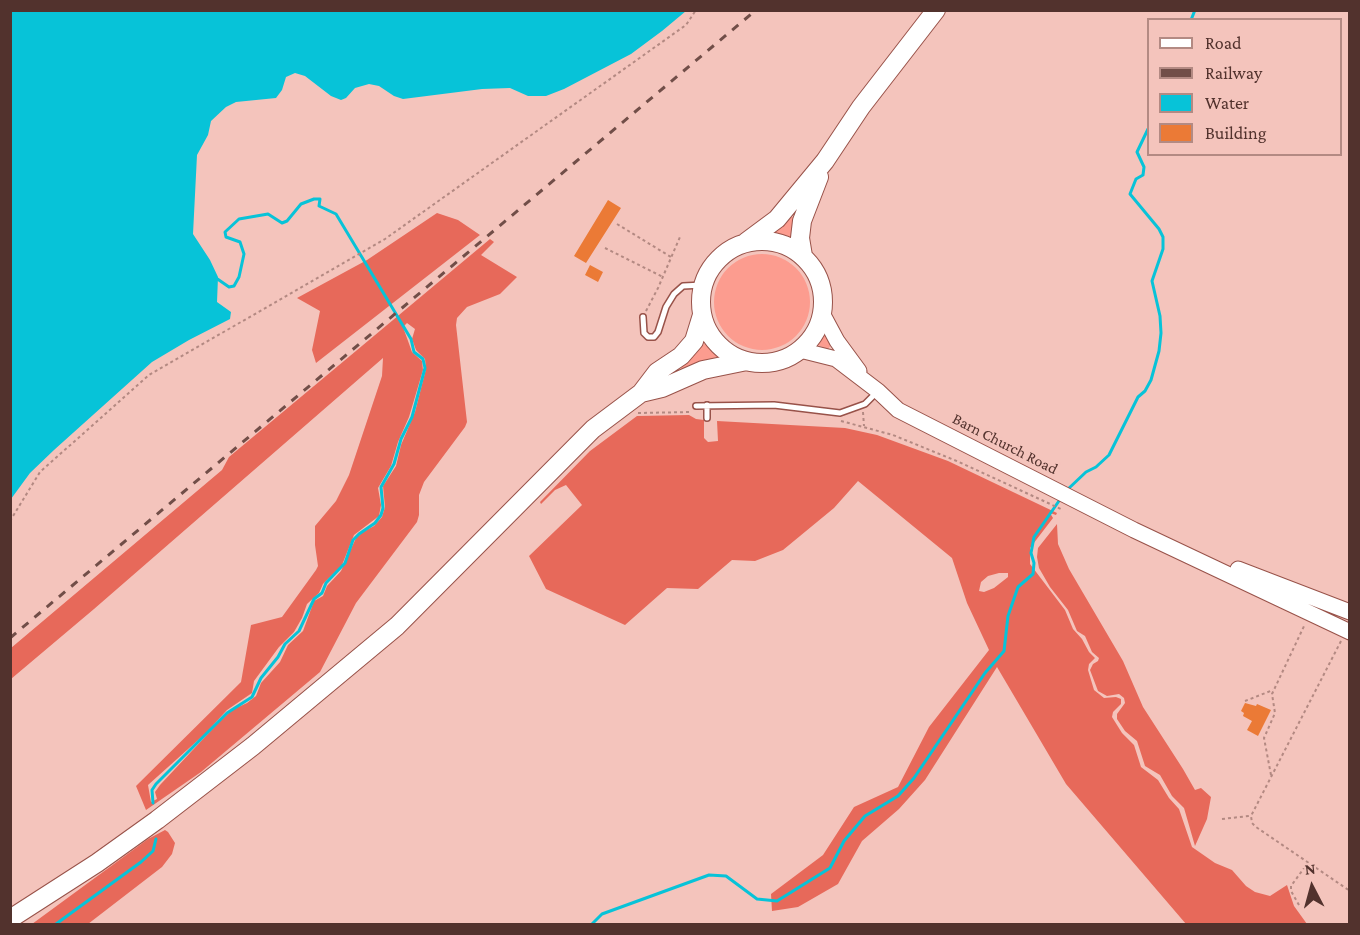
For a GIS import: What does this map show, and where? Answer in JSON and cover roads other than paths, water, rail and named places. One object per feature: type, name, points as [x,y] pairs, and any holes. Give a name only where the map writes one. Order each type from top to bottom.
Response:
[{"type":"highway","points":[[10,919],[97,863],[157,820],[397,626],[593,429],[641,393],[657,372],[676,360],[691,345],[699,330],[702,315],[701,295],[709,270],[732,248],[746,242],[777,219],[825,161],[861,107],[936,10]]},
{"type":"highway","points":[[803,256],[800,238],[802,221],[825,161]]},
{"type":"highway","points":[[641,393],[662,388],[703,370],[747,361],[772,362],[787,358],[800,350],[817,329],[822,313],[823,296],[819,280],[810,264],[803,256],[781,243],[764,240],[746,242]]},
{"type":"highway","points":[[702,315],[715,342],[726,352],[747,361]]},
{"type":"street","points":[[822,313],[837,341],[872,386]]},
{"type":"street","points":[[800,350],[836,359],[872,386]]},
{"type":"street","name":"Barn Church Road","points":[[872,386],[898,410],[1134,530],[1348,631]]},
{"type":"street","name":"Barn Church Road","points":[[1134,530],[1350,612]]},
{"type":"lane","points":[[643,317],[644,333],[648,337],[654,337],[674,294],[683,286],[703,285]]},
{"type":"lane","points":[[696,406],[707,412],[774,405],[840,413],[865,404],[872,386]]},
{"type":"water","points":[[11,10],[686,11],[631,54],[546,96],[528,96],[510,88],[482,89],[403,99],[379,86],[369,84],[355,88],[341,100],[331,96],[305,76],[295,73],[286,77],[282,90],[276,98],[236,102],[226,107],[211,121],[208,135],[197,155],[193,234],[218,277],[217,302],[231,312],[230,319],[152,362],[30,473],[11,499]]},
{"type":"waterway","points":[[1192,18],[1195,10]]},
{"type":"waterway","points":[[1067,490],[1109,455],[1138,397],[1145,391],[1151,380],[1159,351],[1160,316],[1152,281],[1163,249],[1163,237],[1130,194],[1136,179],[1143,175],[1144,167],[1137,152],[1147,131]]},
{"type":"waterway","points":[[153,803],[152,790],[156,784],[227,713],[252,697],[261,678],[285,644],[299,631],[314,599],[322,593],[326,583],[345,563],[353,540],[375,523],[381,515],[383,508],[381,487],[394,464],[401,439],[412,417],[425,368],[423,359],[414,352],[411,339],[336,214],[319,206],[320,199],[301,204],[287,221],[282,223],[268,214],[239,219],[225,232],[226,237],[240,242],[244,254],[239,277],[234,286],[229,287],[216,278]]},
{"type":"waterway","points":[[592,924],[602,914],[709,875],[726,876],[757,899],[777,901],[830,868],[844,841],[865,816],[898,796],[914,778],[985,673],[1004,651],[1008,616],[1018,587],[1033,574],[1034,563],[1031,553],[1034,537],[1061,498]]},
{"type":"waterway","points":[[56,924],[141,862],[153,851],[156,839]]},
{"type":"railway","points":[[10,638],[756,10]]}]
